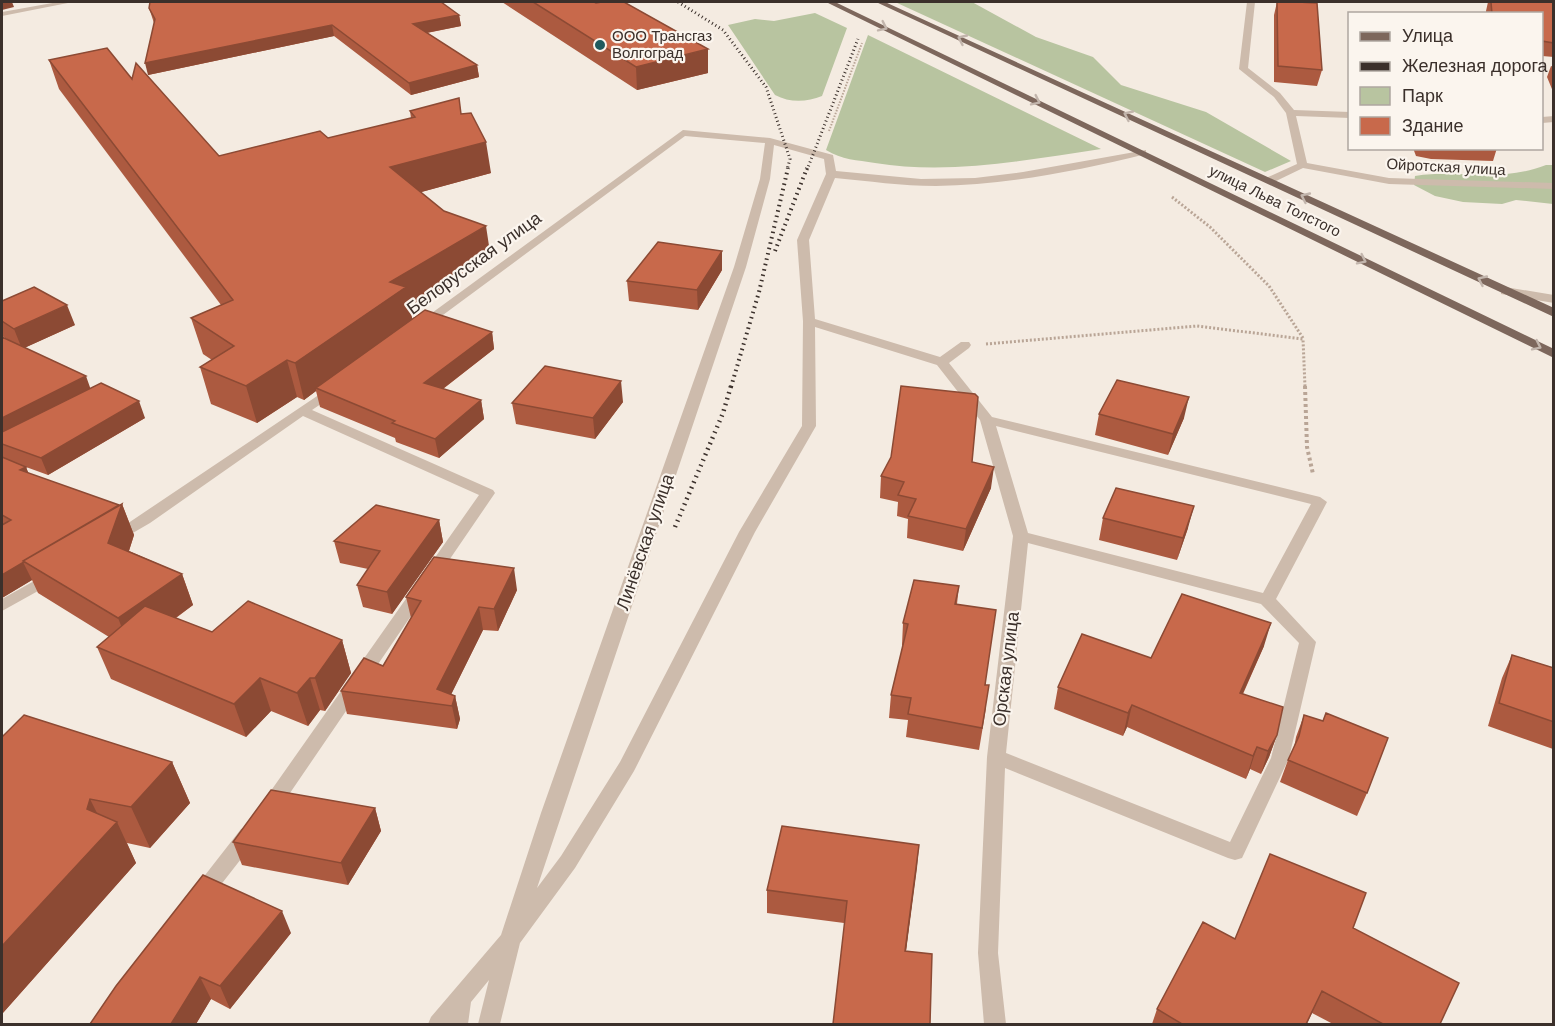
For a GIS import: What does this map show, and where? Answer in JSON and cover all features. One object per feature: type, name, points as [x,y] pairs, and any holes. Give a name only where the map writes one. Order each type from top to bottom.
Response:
[{"type":"main road","name":"улица Льва Толстого","points":[[830,2],[1554,354]]},
{"type":"main road","name":"улица Льва Толстого","points":[[880,2],[1554,313]]},
{"type":"street","points":[[2,14],[69,2]]},
{"type":"street","points":[[1251,2],[1243,69],[1276,95],[1291,113],[1302,165],[1270,180]]},
{"type":"street","points":[[1291,113],[1348,115]]},
{"type":"street","name":"Белорусская улица","points":[[407,335],[683,133],[770,141],[829,157]]},
{"type":"street","name":"Линёвская улица","points":[[489,1024],[510,940],[551,813],[740,267],[765,179],[770,141]]},
{"type":"street","points":[[829,157],[831,174],[896,181],[951,182],[1048,171],[1142,152]]},
{"type":"street","name":"Ойротская улица","points":[[1302,165],[1389,181],[1554,186]]},
{"type":"street","name":"Линёвская улица","points":[[439,1024],[510,940],[568,862],[627,766],[747,532],[809,426],[809,321],[803,240],[831,174]]},
{"type":"street","points":[[1505,291],[1554,298]]},
{"type":"street","points":[[809,321],[942,362],[964,345]]},
{"type":"street","name":"Орская улица","points":[[942,362],[987,420],[1022,536],[996,757],[988,953],[995,1024]]},
{"type":"street","points":[[104,544],[145,520],[350,376]]},
{"type":"street","points":[[195,903],[275,800],[488,493],[302,411]]},
{"type":"street","points":[[987,420],[1320,502],[1267,600]]},
{"type":"street","points":[[123,511],[145,520]]},
{"type":"street","points":[[996,757],[1235,852],[1280,758],[1308,642],[1267,600],[1022,536]]},
{"type":"street","points":[[2,606],[63,569]]},
{"type":"street","points":[[457,1024],[461,998]]},
{"type":"path","points":[[829,157],[820,154],[863,39]]},
{"type":"path","points":[[1167,193],[1210,227],[1269,286],[1303,339],[1307,447],[1320,502]]},
{"type":"path","points":[[964,345],[1197,326],[1303,339]]},
{"type":"green space","points":[[895,2],[972,2],[1036,37],[1093,57],[1121,85],[1206,112],[1291,161],[1265,172]]},
{"type":"green space","points":[[815,13],[847,28],[822,96],[798,101],[781,98],[775,95],[728,25],[755,19],[774,21]]},
{"type":"green space","points":[[868,35],[1101,149],[1045,158],[960,167],[903,166],[838,156],[826,150]]},
{"type":"green space","points":[[1553,165],[1553,204],[1516,200],[1502,204],[1463,202],[1435,196],[1414,185],[1415,176],[1496,175]]},
{"type":"building","points":[[150,2],[441,2],[459,15],[413,24],[477,65],[409,83],[332,25],[145,63],[155,19],[149,8]]},
{"type":"building","points":[[533,2],[624,2],[708,49],[636,67]]},
{"type":"building","points":[[1277,2],[1317,3],[1322,70],[1278,66]]},
{"type":"building","points":[[1491,2],[1554,2],[1554,43],[1543,41],[1543,12],[1492,12]]},
{"type":"building","points":[[107,48],[132,79],[136,63],[219,156],[320,131],[328,138],[415,117],[410,111],[459,98],[461,114],[471,113],[486,142],[390,167],[444,211],[486,226],[390,282],[406,287],[295,363],[287,360],[246,386],[200,367],[234,346],[191,318],[233,300],[49,60]]},
{"type":"building","points":[[658,242],[722,251],[697,290],[627,281]]},
{"type":"building","points":[[34,287],[67,305],[14,329],[2,321],[2,301]]},
{"type":"building","points":[[425,310],[492,332],[424,383],[481,400],[435,439],[392,423],[395,421],[316,388]]},
{"type":"building","points":[[2,337],[86,376],[2,418]]},
{"type":"building","points":[[545,366],[621,381],[593,418],[512,403]]},
{"type":"building","points":[[1117,380],[1189,397],[1173,434],[1099,414]]},
{"type":"building","points":[[101,383],[139,401],[41,458],[2,444],[2,432]]},
{"type":"building","points":[[901,386],[975,394],[978,397],[972,462],[994,467],[966,529],[908,516],[916,499],[898,495],[904,482],[881,476],[891,457]]},
{"type":"building","points":[[2,457],[26,467],[20,470],[119,505],[2,575],[2,525],[11,520],[2,515]]},
{"type":"building","points":[[1116,488],[1194,506],[1183,538],[1103,518]]},
{"type":"building","points":[[122,504],[108,543],[182,574],[118,618],[23,561]]},
{"type":"building","points":[[376,505],[439,520],[387,592],[357,585],[380,551],[334,541]]},
{"type":"building","points":[[434,557],[514,568],[494,609],[479,607],[437,689],[455,696],[452,706],[341,691],[364,658],[383,666],[421,601],[406,597]]},
{"type":"building","points":[[914,580],[959,586],[955,604],[996,610],[985,685],[989,685],[982,728],[908,714],[911,698],[891,695],[908,624],[903,623]]},
{"type":"building","points":[[1182,594],[1271,623],[1240,693],[1283,707],[1277,735],[1268,751],[1257,747],[1253,756],[1132,705],[1128,713],[1058,687],[1082,634],[1151,658]]},
{"type":"building","points":[[248,601],[342,640],[315,678],[310,678],[297,693],[260,678],[234,704],[97,647],[145,606],[212,632]]},
{"type":"building","points":[[1512,655],[1554,668],[1554,722],[1499,703]]},
{"type":"building","points":[[1326,713],[1388,738],[1367,793],[1288,760],[1299,736],[1304,715],[1323,721]]},
{"type":"building","points":[[24,715],[172,762],[131,807],[90,799],[87,809],[117,822],[2,946],[2,737]]},
{"type":"building","points":[[271,790],[375,808],[341,863],[233,842]]},
{"type":"building","points":[[782,826],[919,845],[905,951],[932,954],[930,1024],[833,1024],[847,901],[767,890]]},
{"type":"building","points":[[1270,854],[1366,893],[1353,928],[1459,983],[1440,1024],[1383,1024],[1322,991],[1306,1024],[1182,1024],[1157,1009],[1203,922],[1235,939]]},
{"type":"building","points":[[203,875],[282,911],[220,986],[200,977],[171,1024],[90,1024],[116,986]]},
{"type":"railway","points":[[678,2],[723,30],[766,87],[790,159],[787,170]]},
{"type":"railway","points":[[807,170],[858,39]]},
{"type":"railway","points":[[731,387],[759,292],[788,168]]},
{"type":"railway","points":[[775,251],[807,168]]},
{"type":"railway","points":[[675,527],[723,413],[731,386]]},
{"type":"place","name":"ООО Трансгаз Волгоград","points":[[600,45]]}]
